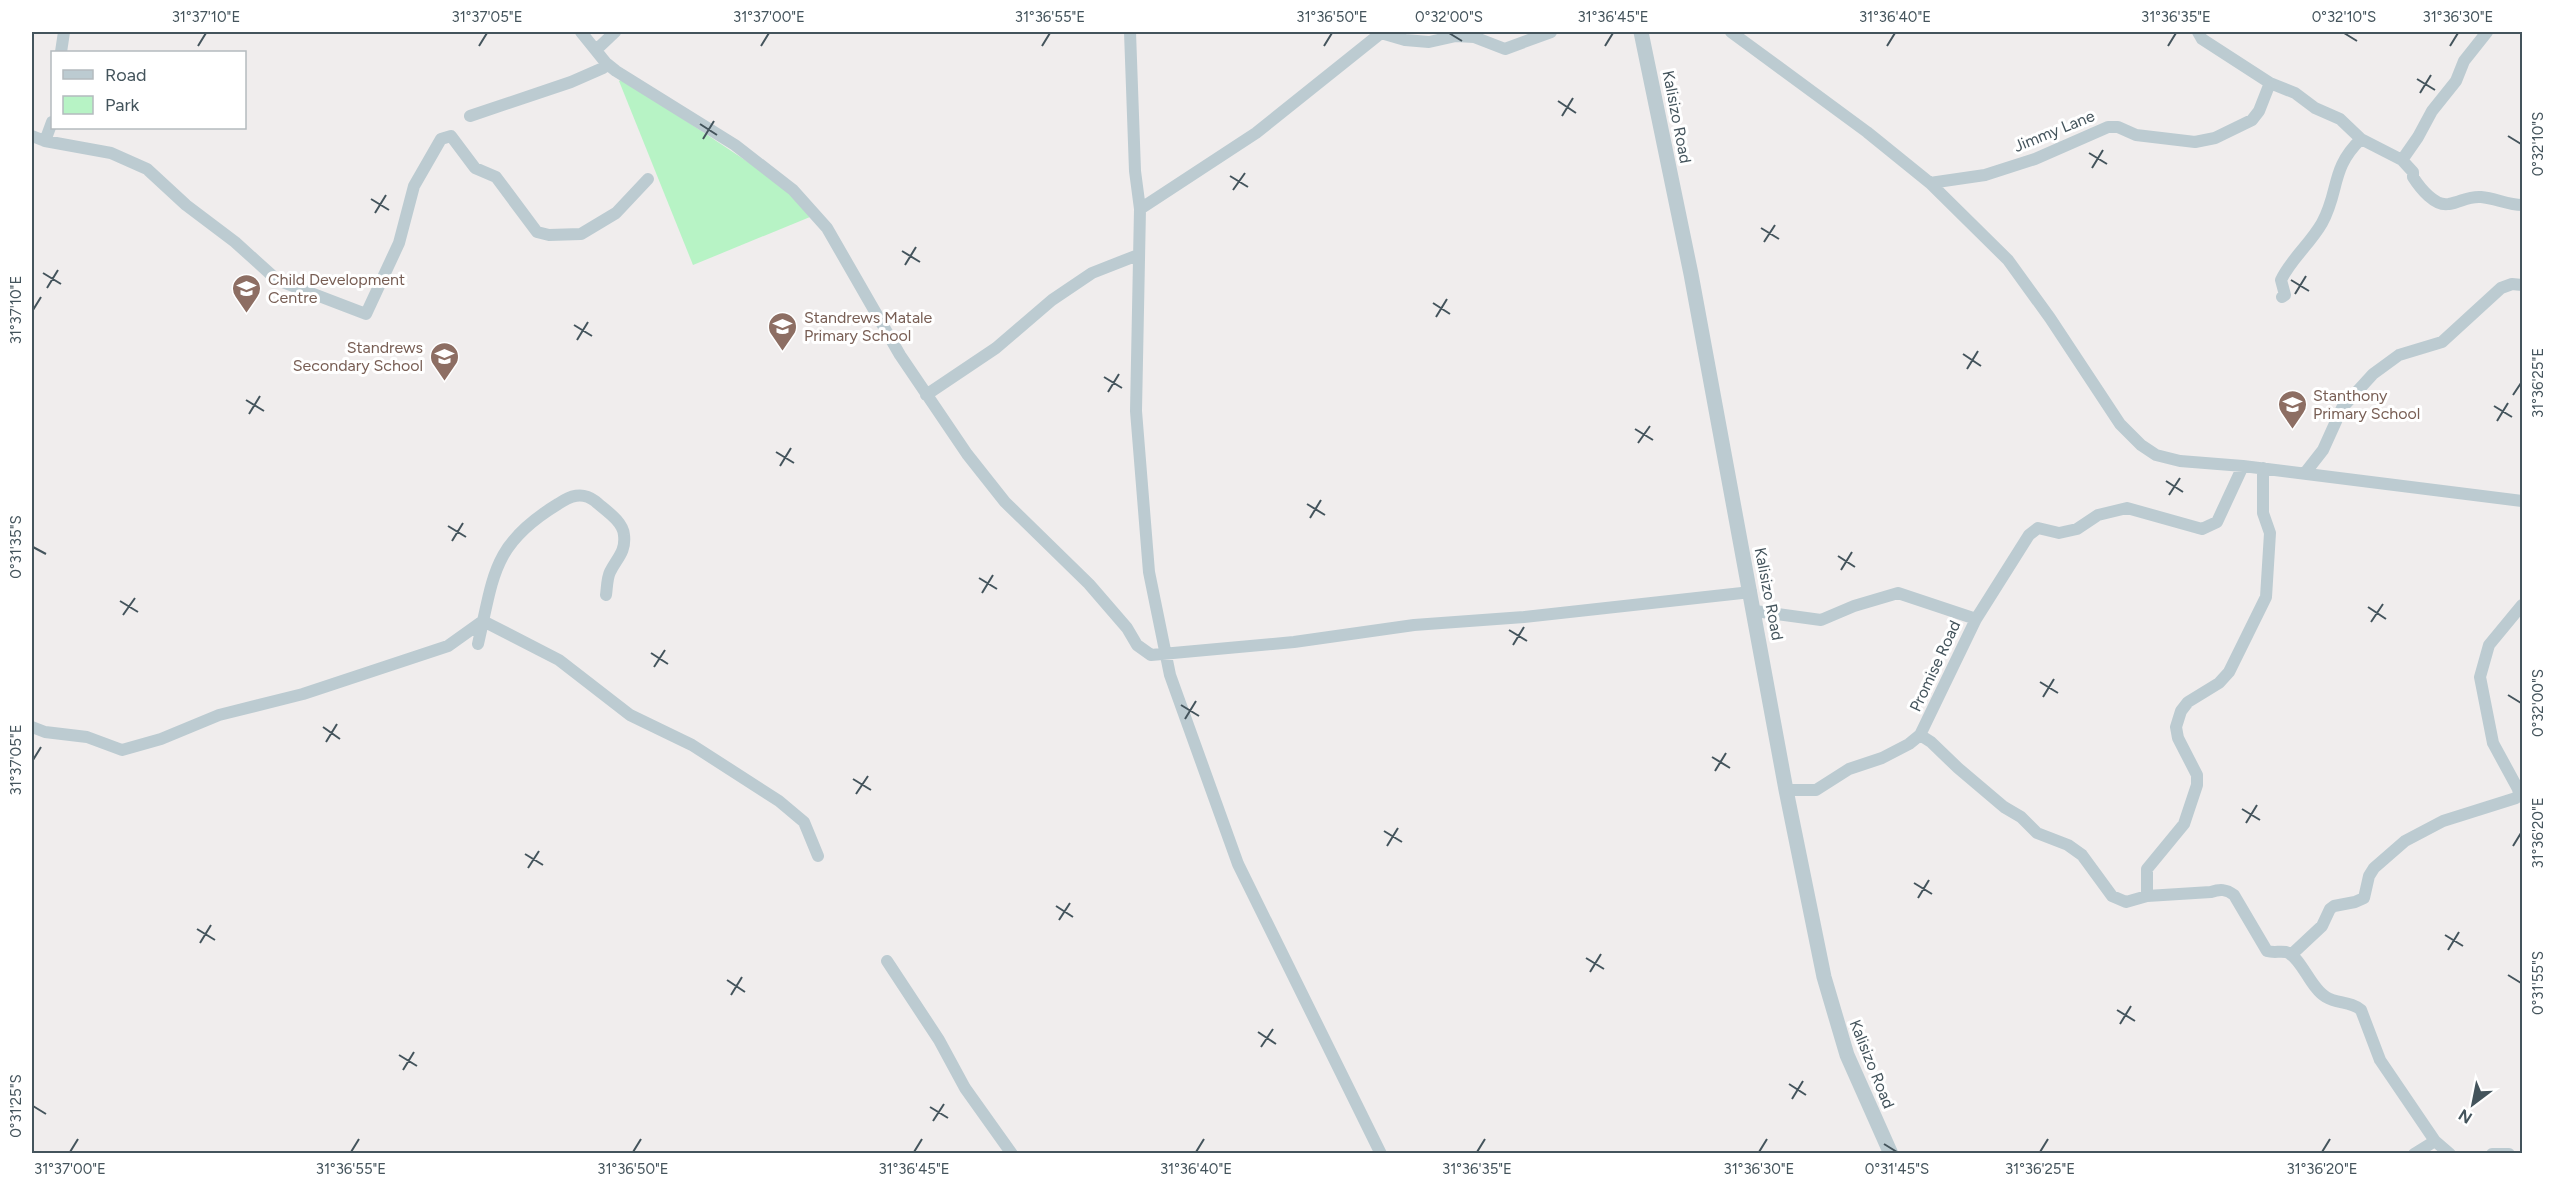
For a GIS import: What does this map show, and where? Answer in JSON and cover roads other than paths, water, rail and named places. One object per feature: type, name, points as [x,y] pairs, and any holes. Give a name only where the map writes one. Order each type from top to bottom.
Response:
[{"type":"street","points":[[61,51],[64,32]]},
{"type":"street","points":[[581,32],[616,71],[735,145],[793,190],[827,228],[900,355],[990,485],[1089,584],[1126,628],[1137,645],[1151,655],[1294,642],[1414,625],[1524,617],[1751,592]]},
{"type":"street","points":[[596,50],[615,32]]},
{"type":"street","points":[[1130,32],[1136,171],[1140,209],[1136,411],[1149,572],[1170,675],[1238,864],[1381,1154]]},
{"type":"street","points":[[1140,209],[1256,133],[1382,32],[1405,40],[1429,42],[1456,36],[1474,37],[1505,48],[1551,32]]},
{"type":"street","name":"Kalisizo Road","points":[[1641,32],[1691,274],[1755,611],[1786,790],[1836,1022],[1855,1077],[1892,1154]]},
{"type":"street","points":[[1736,32],[1930,183],[2008,260],[2050,318],[2120,424],[2141,445],[2168,459],[2264,468],[2523,501]]},
{"type":"street","points":[[2198,32],[2202,39],[2270,82],[2295,93],[2315,108],[2340,119],[2361,139],[2402,160],[2414,172],[2413,177],[2420,188],[2441,204],[2448,205],[2467,197],[2480,197],[2523,205]]},
{"type":"street","points":[[2402,160],[2432,111],[2456,81],[2464,62],[2487,32]]},
{"type":"street","points":[[470,116],[570,82],[603,68]]},
{"type":"street","name":"Jimmy Lane","points":[[1930,183],[1985,175],[2035,159],[2108,127],[2118,127],[2136,135],[2195,142],[2215,138],[2252,120],[2259,111],[2270,82]]},
{"type":"street","points":[[45,141],[51,125]]},
{"type":"street","points":[[32,136],[45,141],[111,153],[147,169],[186,205],[235,242],[277,280],[366,314],[399,243],[414,186],[441,139],[451,136],[475,168],[496,177],[537,232],[549,236],[581,234],[616,213],[648,179]]},
{"type":"street","points":[[2282,297],[2284,295],[2281,280],[2284,273],[2320,226],[2330,208],[2337,171],[2352,147],[2361,139]]},
{"type":"street","points":[[926,395],[996,348],[1052,300],[1092,273],[1138,255]]},
{"type":"street","points":[[2305,473],[2323,450],[2342,408],[2384,364],[2399,355],[2442,342],[2501,288],[2512,284],[2523,285]]},
{"type":"street","points":[[1976,619],[2029,535],[2038,528],[2059,533],[2077,529],[2098,515],[2127,508],[2202,529],[2217,522],[2243,466]]},
{"type":"street","points":[[2147,896],[2147,869],[2184,824],[2197,785],[2197,775],[2178,738],[2176,727],[2181,711],[2188,702],[2219,683],[2229,672],[2266,597],[2270,533],[2263,513],[2264,468]]},
{"type":"street","points":[[478,644],[497,566],[511,541],[524,527],[572,496],[590,497],[623,529],[624,550],[609,573],[606,595]]},
{"type":"street","name":"Promise Road","points":[[1755,611],[1821,620],[1854,606],[1898,593],[1976,619],[1920,735]]},
{"type":"street","points":[[2291,955],[2322,926],[2330,909],[2364,898],[2369,876],[2374,868],[2405,841],[2443,821],[2516,798],[2518,789],[2493,743],[2480,677],[2489,645],[2523,605]]},
{"type":"street","points":[[32,727],[45,732],[87,737],[122,750],[161,739],[219,715],[303,694],[448,646],[483,621]]},
{"type":"street","points":[[483,621],[559,660],[630,716],[692,745],[779,801],[804,822],[818,856]]},
{"type":"street","points":[[1786,790],[1816,790],[1849,769],[1882,758],[1909,744],[1920,735],[1931,742],[2004,807],[2021,817],[2037,833],[2068,845],[2082,855],[2112,896],[2126,902],[2147,896],[2228,891],[2234,895],[2267,951],[2285,952],[2291,955],[2315,990],[2327,998],[2355,1005],[2361,1010],[2380,1060],[2435,1141],[2450,1154]]},
{"type":"street","points":[[887,961],[939,1040],[965,1088],[1012,1154]]},
{"type":"street","points":[[2414,1154],[2435,1141]]},
{"type":"street","points":[[2492,1154],[2509,1154]]},
{"type":"place","name":"Child Development Centre","points":[[247,314]]},
{"type":"place","name":"Standrews Matale Primary School","points":[[783,352]]},
{"type":"place","name":"Standrews Secondary School","points":[[444,382]]},
{"type":"place","name":"Stanthony Primary School","points":[[2292,430]]}]
